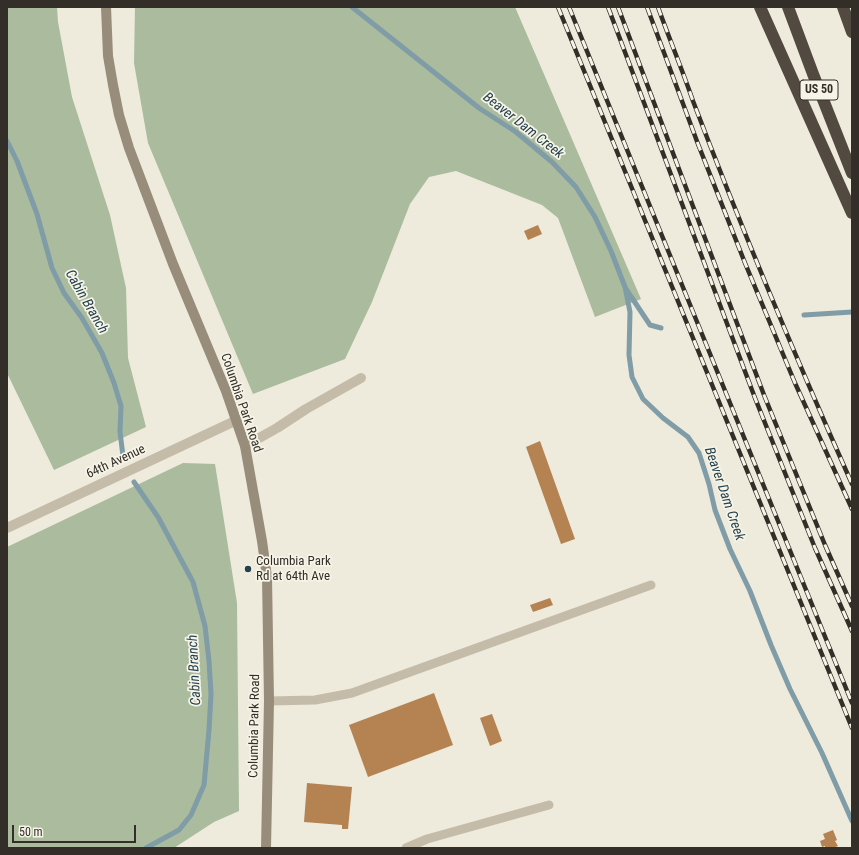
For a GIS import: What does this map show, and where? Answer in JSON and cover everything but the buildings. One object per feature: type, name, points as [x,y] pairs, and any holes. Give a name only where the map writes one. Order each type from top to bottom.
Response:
[{"type":"highway","points":[[760,7],[852,213]]},
{"type":"highway","name":"US 50","points":[[788,7],[852,173]]},
{"type":"highway","points":[[843,7],[852,32]]},
{"type":"street","name":"Columbia Park Road","points":[[106,7],[110,63],[119,115],[128,148],[173,264],[223,384],[245,446],[261,534],[267,578],[269,701],[266,848]]},
{"type":"street","points":[[245,446],[361,378]]},
{"type":"street","name":"64th Avenue","points":[[7,528],[237,420]]},
{"type":"lane","points":[[269,701],[315,700],[352,693],[651,585]]},
{"type":"lane","points":[[406,848],[427,839],[549,805]]},
{"type":"green space","points":[[7,7],[57,7],[58,22],[72,97],[110,215],[126,288],[128,358],[146,427],[54,470],[7,373]]},
{"type":"green space","points":[[135,7],[515,7],[641,299],[595,317],[558,218],[542,205],[456,171],[429,177],[410,204],[372,302],[345,359],[253,394],[148,143],[134,63]]},
{"type":"green space","points":[[183,463],[215,464],[237,603],[239,811],[214,822],[174,848],[7,848],[7,547]]},
{"type":"waterway","name":"Beaver Dam Creek","points":[[352,7],[479,108],[516,132],[552,162],[576,187],[595,217],[611,251],[625,287],[630,312],[629,355],[632,377],[643,399],[663,418],[688,437],[699,453],[709,484],[715,510],[730,549],[750,591],[790,689],[822,753],[852,821]]},
{"type":"waterway","name":"Cabin Branch","points":[[7,141],[17,161],[37,214],[52,268],[64,293],[82,318],[102,353],[114,383],[121,406],[120,432],[123,456]]},
{"type":"waterway","points":[[626,289],[650,325],[661,328]]},
{"type":"waterway","points":[[804,315],[852,312]]},
{"type":"waterway","name":"Cabin Branch","points":[[134,482],[158,517],[193,582],[205,626],[211,694],[204,785],[191,815],[179,830],[146,848]]},
{"type":"railway","points":[[558,7],[852,728]]},
{"type":"railway","points":[[569,7],[852,703]]},
{"type":"railway","points":[[608,7],[755,398],[815,548],[852,631]]},
{"type":"railway","points":[[618,7],[764,395],[825,545],[852,606]]},
{"type":"railway","points":[[647,7],[698,144],[745,263],[795,383],[852,509]]},
{"type":"railway","points":[[658,7],[750,246],[852,484]]},
{"type":"place","name":"Columbia Park Rd at 64th Ave","points":[[248,569]]}]
